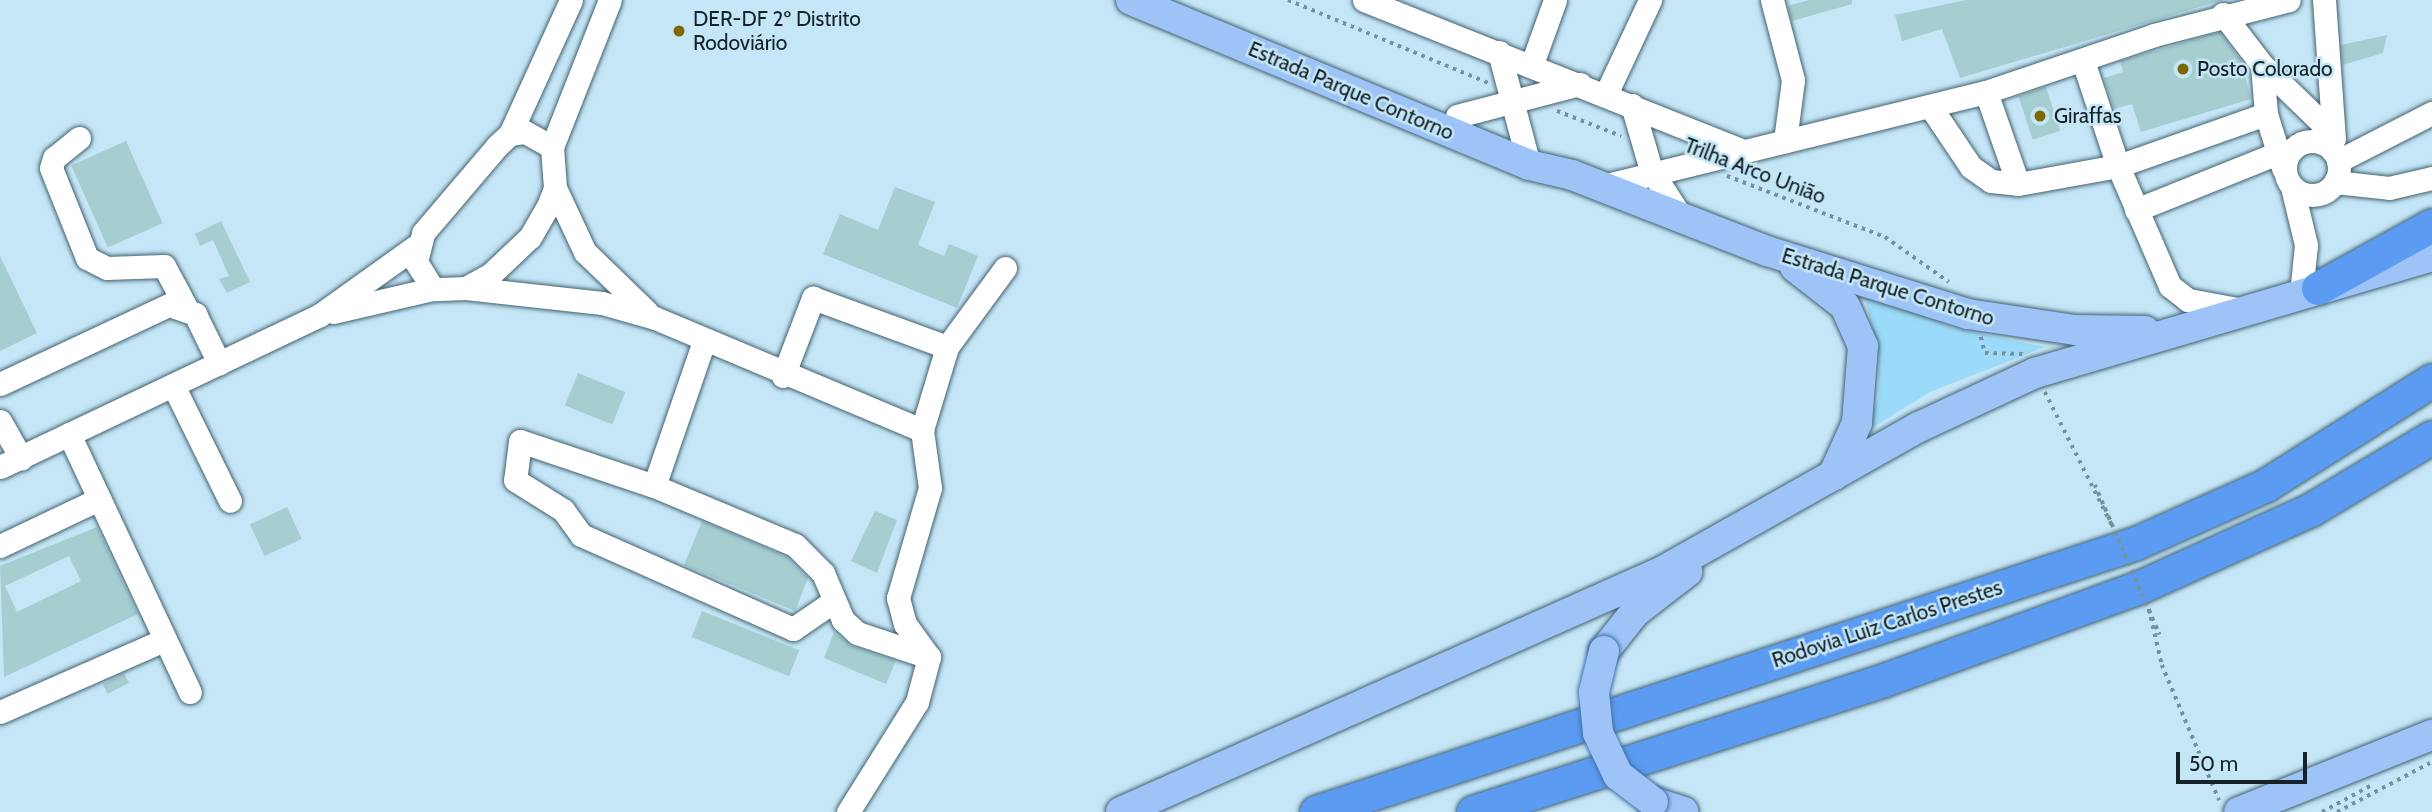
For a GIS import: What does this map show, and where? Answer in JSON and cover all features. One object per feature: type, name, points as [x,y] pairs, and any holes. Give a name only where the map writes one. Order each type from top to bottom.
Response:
[{"type":"highway","points":[[2309,290],[2432,226]]},
{"type":"highway","name":"Rodovia Luiz Carlos Prestes","points":[[1316,812],[2122,548],[2266,485],[2432,380]]},
{"type":"highway","points":[[1473,812],[1884,680],[2140,587],[2310,510],[2432,437]]},
{"type":"main road","name":"Estrada Parque Contorno","points":[[1131,0],[1683,220],[1768,251],[2016,324],[2177,331]]},
{"type":"main road","name":"Estrada Parque Contorno","points":[[1177,0],[1457,116],[1527,157]]},
{"type":"main road","name":"Estrada Parque Contorno","points":[[1768,251],[1838,299],[1863,346],[1857,424],[1833,476]]},
{"type":"main road","points":[[1121,812],[1664,571],[1833,476],[2035,373],[2309,290],[2432,256]]},
{"type":"main road","points":[[2368,275],[2432,268]]},
{"type":"main road","points":[[1596,655],[1635,612],[1745,527]]},
{"type":"main road","points":[[1664,571],[1622,606],[1596,655],[1581,707],[1591,754],[1642,809],[1683,812]]},
{"type":"main road","points":[[2333,779],[2432,719]]},
{"type":"main road","points":[[2239,812],[2333,779],[2432,735]]},
{"type":"street","points":[[0,421],[10,462],[320,315],[415,247],[510,134],[571,0]]},
{"type":"street","points":[[609,0],[552,147],[555,188],[585,252],[655,318]]},
{"type":"street","points":[[1364,0],[1580,83],[1744,151]]},
{"type":"street","points":[[1532,64],[1555,0]]},
{"type":"street","points":[[1606,94],[1650,0]]},
{"type":"street","points":[[1772,0],[1793,80],[1785,141]]},
{"type":"street","points":[[1603,186],[1651,170],[1744,151],[1986,92],[2223,14],[2289,0]]},
{"type":"street","points":[[2285,170],[2315,195],[2335,158],[2325,0]]},
{"type":"street","points":[[2223,14],[2335,158]]},
{"type":"street","points":[[1499,52],[1507,96],[1527,157]]},
{"type":"street","points":[[2083,61],[2136,210],[2171,286],[2188,300],[2242,310]]},
{"type":"street","points":[[2262,65],[2266,114],[2306,245],[2309,290]]},
{"type":"street","points":[[1457,116],[1507,96],[1580,83]]},
{"type":"street","points":[[1986,92],[2018,184]]},
{"type":"street","points":[[1632,105],[1651,170],[1683,220]]},
{"type":"street","points":[[1930,106],[1971,167],[1992,181],[2018,184],[2119,166],[2266,114]]},
{"type":"street","points":[[2335,158],[2432,113]]},
{"type":"street","points":[[510,134],[536,134],[552,147]]},
{"type":"street","points":[[79,138],[54,158],[51,168],[87,257],[107,268],[164,266],[219,363]]},
{"type":"street","points":[[2285,170],[2286,157],[2308,141],[2389,188],[2432,178]]},
{"type":"street","points":[[2136,210],[2285,170]]},
{"type":"street","points":[[466,288],[530,237],[555,188]]},
{"type":"street","points":[[415,247],[420,275],[432,289]]},
{"type":"street","points":[[929,657],[905,624],[898,598],[930,488],[922,430],[947,347],[1005,268]]},
{"type":"street","points":[[320,315],[432,289],[466,288],[591,302],[655,318],[783,376],[922,430]]},
{"type":"street","points":[[783,376],[813,298],[947,347]]},
{"type":"street","points":[[0,384],[169,305],[186,307]]},
{"type":"street","points":[[654,486],[704,341]]},
{"type":"street","points":[[173,385],[230,501]]},
{"type":"street","points":[[69,433],[190,692]]},
{"type":"street","points":[[834,601],[793,629],[581,535],[563,510],[515,480],[520,441],[654,486],[795,545],[824,573],[834,601],[857,633],[929,657]]},
{"type":"street","points":[[0,546],[99,499]]},
{"type":"street","points":[[0,712],[164,640]]},
{"type":"street","points":[[848,812],[901,736],[929,657]]},
{"type":"path","points":[[1287,0],[1507,96]]},
{"type":"path","points":[[1549,107],[1625,137]]},
{"type":"path","name":"Trilha Arco União","points":[[1716,172],[1885,237],[1960,290]]},
{"type":"path","points":[[1979,331],[1985,353],[2022,349],[2095,485],[2160,635]]},
{"type":"path","points":[[2140,587],[2160,635],[2162,665],[2224,812]]},
{"type":"path","points":[[2337,812],[2432,762]]},
{"type":"shaded area","points":[[1851,287],[1954,328],[2045,347],[1930,392],[1867,431],[1878,398],[1879,359],[1866,301]]},
{"type":"building","points":[[1809,0],[1852,0],[1852,4],[1792,21],[1788,6]]},
{"type":"building","points":[[1966,0],[2223,0],[1960,78],[1942,29],[1902,41],[1895,15]]},
{"type":"building","name":"Posto Colorado","points":[[2220,32],[2241,61],[2251,99],[2141,132],[2132,104],[2114,109],[2104,78],[2123,72],[2120,61]]},
{"type":"building","points":[[2387,35],[2383,53],[2343,65],[2341,45]]},
{"type":"building","name":"Giraffas","points":[[2046,87],[2060,131],[2033,140],[2018,96]]},
{"type":"building","points":[[126,141],[163,223],[108,248],[71,165]]},
{"type":"building","points":[[895,187],[935,202],[918,245],[944,256],[949,244],[978,256],[957,308],[823,254],[840,214],[878,230]]},
{"type":"building","points":[[221,221],[250,282],[227,293],[219,279],[229,276],[213,240],[200,246],[195,234]]},
{"type":"building","points":[[0,256],[37,333],[0,351]]},
{"type":"building","points":[[578,373],[625,392],[612,425],[565,405]]},
{"type":"building","points":[[287,507],[302,539],[265,556],[250,524]]},
{"type":"building","points":[[875,511],[897,520],[877,573],[851,561]]},
{"type":"building","points":[[702,521],[787,557],[808,578],[795,611],[684,565]]},
{"type":"building","points":[[97,527],[138,614],[4,677],[0,566]],"holes":[[[69,556],[81,581],[17,612],[5,586]]]},
{"type":"building","points":[[702,611],[799,650],[789,676],[692,637]]},
{"type":"building","points":[[834,632],[852,646],[896,661],[886,684],[824,658]]},
{"type":"building","points":[[124,673],[129,683],[108,694],[103,684]]},
{"type":"place","name":"DER-DF 2º Distrito Rodoviário","points":[[679,31]]},
{"type":"place","name":"Posto Colorado","points":[[2183,69]]},
{"type":"place","name":"Giraffas","points":[[2040,116]]}]
